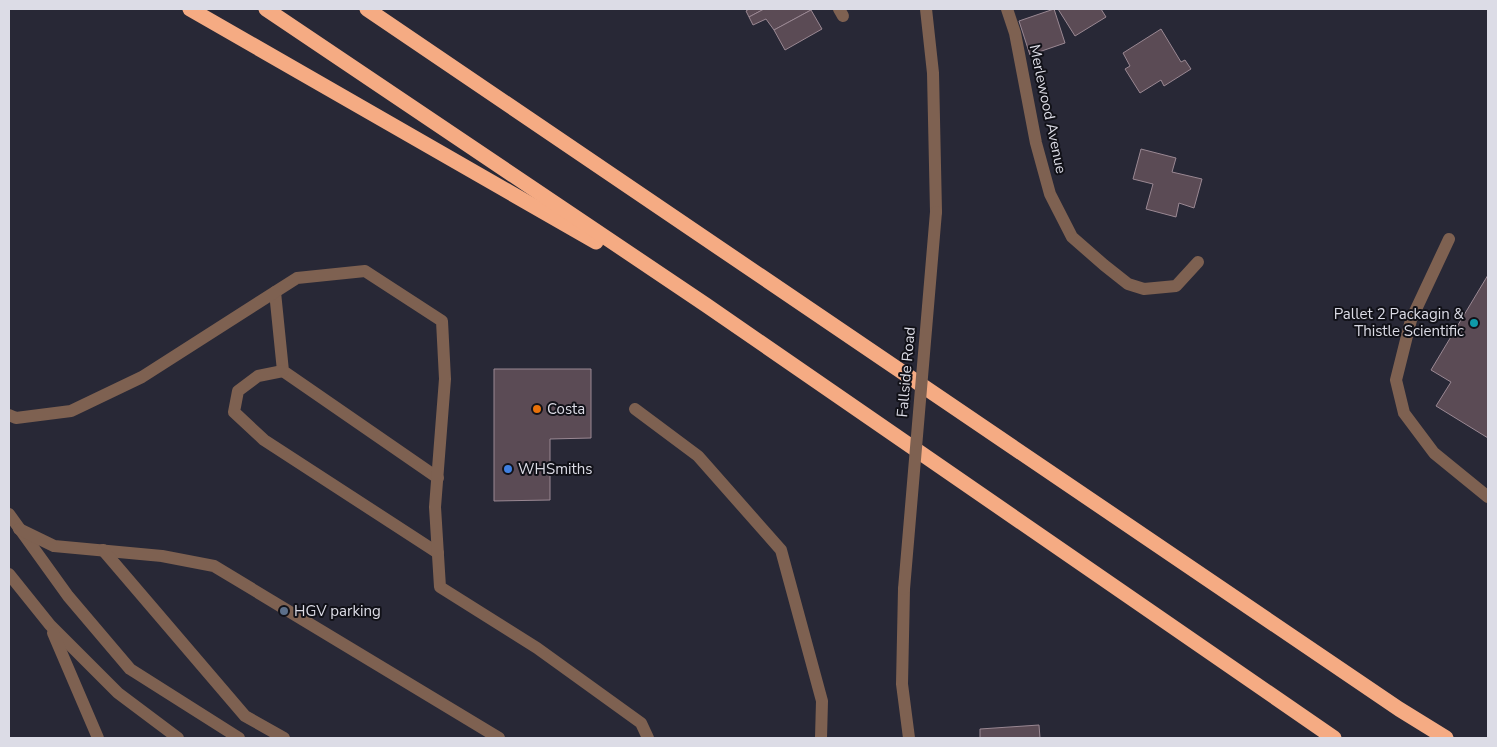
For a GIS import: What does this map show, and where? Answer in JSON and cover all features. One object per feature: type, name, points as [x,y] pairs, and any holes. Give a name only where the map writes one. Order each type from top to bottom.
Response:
[{"type":"highway","points":[[190,9],[706,305]]},
{"type":"highway","points":[[266,9],[706,305],[1334,738]]},
{"type":"highway","points":[[367,9],[1398,709],[1446,738]]},
{"type":"street","name":"Fallside Road","points":[[909,738],[902,684],[904,588],[936,212],[933,74],[926,9]]},
{"type":"street","name":"Merlewood Avenue","points":[[1007,9],[1015,33],[1036,143],[1050,194],[1072,236],[1128,284],[1144,289],[1176,286],[1198,262]]},
{"type":"street","points":[[1449,239],[1412,320],[1396,380],[1404,413],[1434,453],[1488,497]]},
{"type":"street","points":[[9,415],[16,418],[71,411],[142,377],[297,278],[365,271],[442,321],[445,379],[436,507],[440,587],[537,648],[641,723],[648,738]]},
{"type":"street","points":[[275,292],[283,371]]},
{"type":"street","points":[[438,478],[283,371],[258,376],[238,392],[234,412],[264,440],[438,554]]},
{"type":"street","points":[[635,409],[698,456],[781,550],[822,701],[821,738]]},
{"type":"street","points":[[9,514],[68,596],[130,669],[239,738]]},
{"type":"street","points":[[19,529],[54,546],[162,556],[214,566],[499,738]]},
{"type":"street","points":[[103,550],[245,716],[284,738]]},
{"type":"street","points":[[9,574],[50,625],[118,693],[178,738]]},
{"type":"street","points":[[50,625],[98,738]]},
{"type":"building","points":[[749,9],[764,9],[749,17],[746,11]]},
{"type":"building","points":[[764,9],[811,10],[774,30],[766,19],[753,25],[749,17]]},
{"type":"building","points":[[1054,9],[1065,43],[1030,55],[1019,21]]},
{"type":"building","points":[[1058,9],[1101,9],[1106,17],[1075,36]]},
{"type":"building","points":[[811,10],[822,29],[785,50],[774,30]]},
{"type":"building","points":[[1161,29],[1181,62],[1185,60],[1191,69],[1164,86],[1161,80],[1140,93],[1125,69],[1130,66],[1123,53]]},
{"type":"building","points":[[1141,149],[1176,158],[1172,172],[1202,179],[1194,208],[1179,203],[1176,217],[1146,209],[1153,184],[1133,179]]},
{"type":"building","name":"Pallet 2 Packagin & Thistle Scientific","points":[[1488,275],[1488,438],[1436,406],[1451,382],[1431,370]]},
{"type":"building","points":[[494,369],[591,369],[591,438],[550,439],[550,500],[494,501]]},
{"type":"building","points":[[1039,725],[1040,738],[980,738],[980,729]]},
{"type":"place","name":"Pallet 2 Packagin & Thistle Scientific","points":[[1474,323]]},
{"type":"place","name":"Costa","points":[[537,409]]},
{"type":"place","name":"WHSmiths","points":[[508,469]]},
{"type":"place","name":"HGV parking","points":[[284,611]]}]
